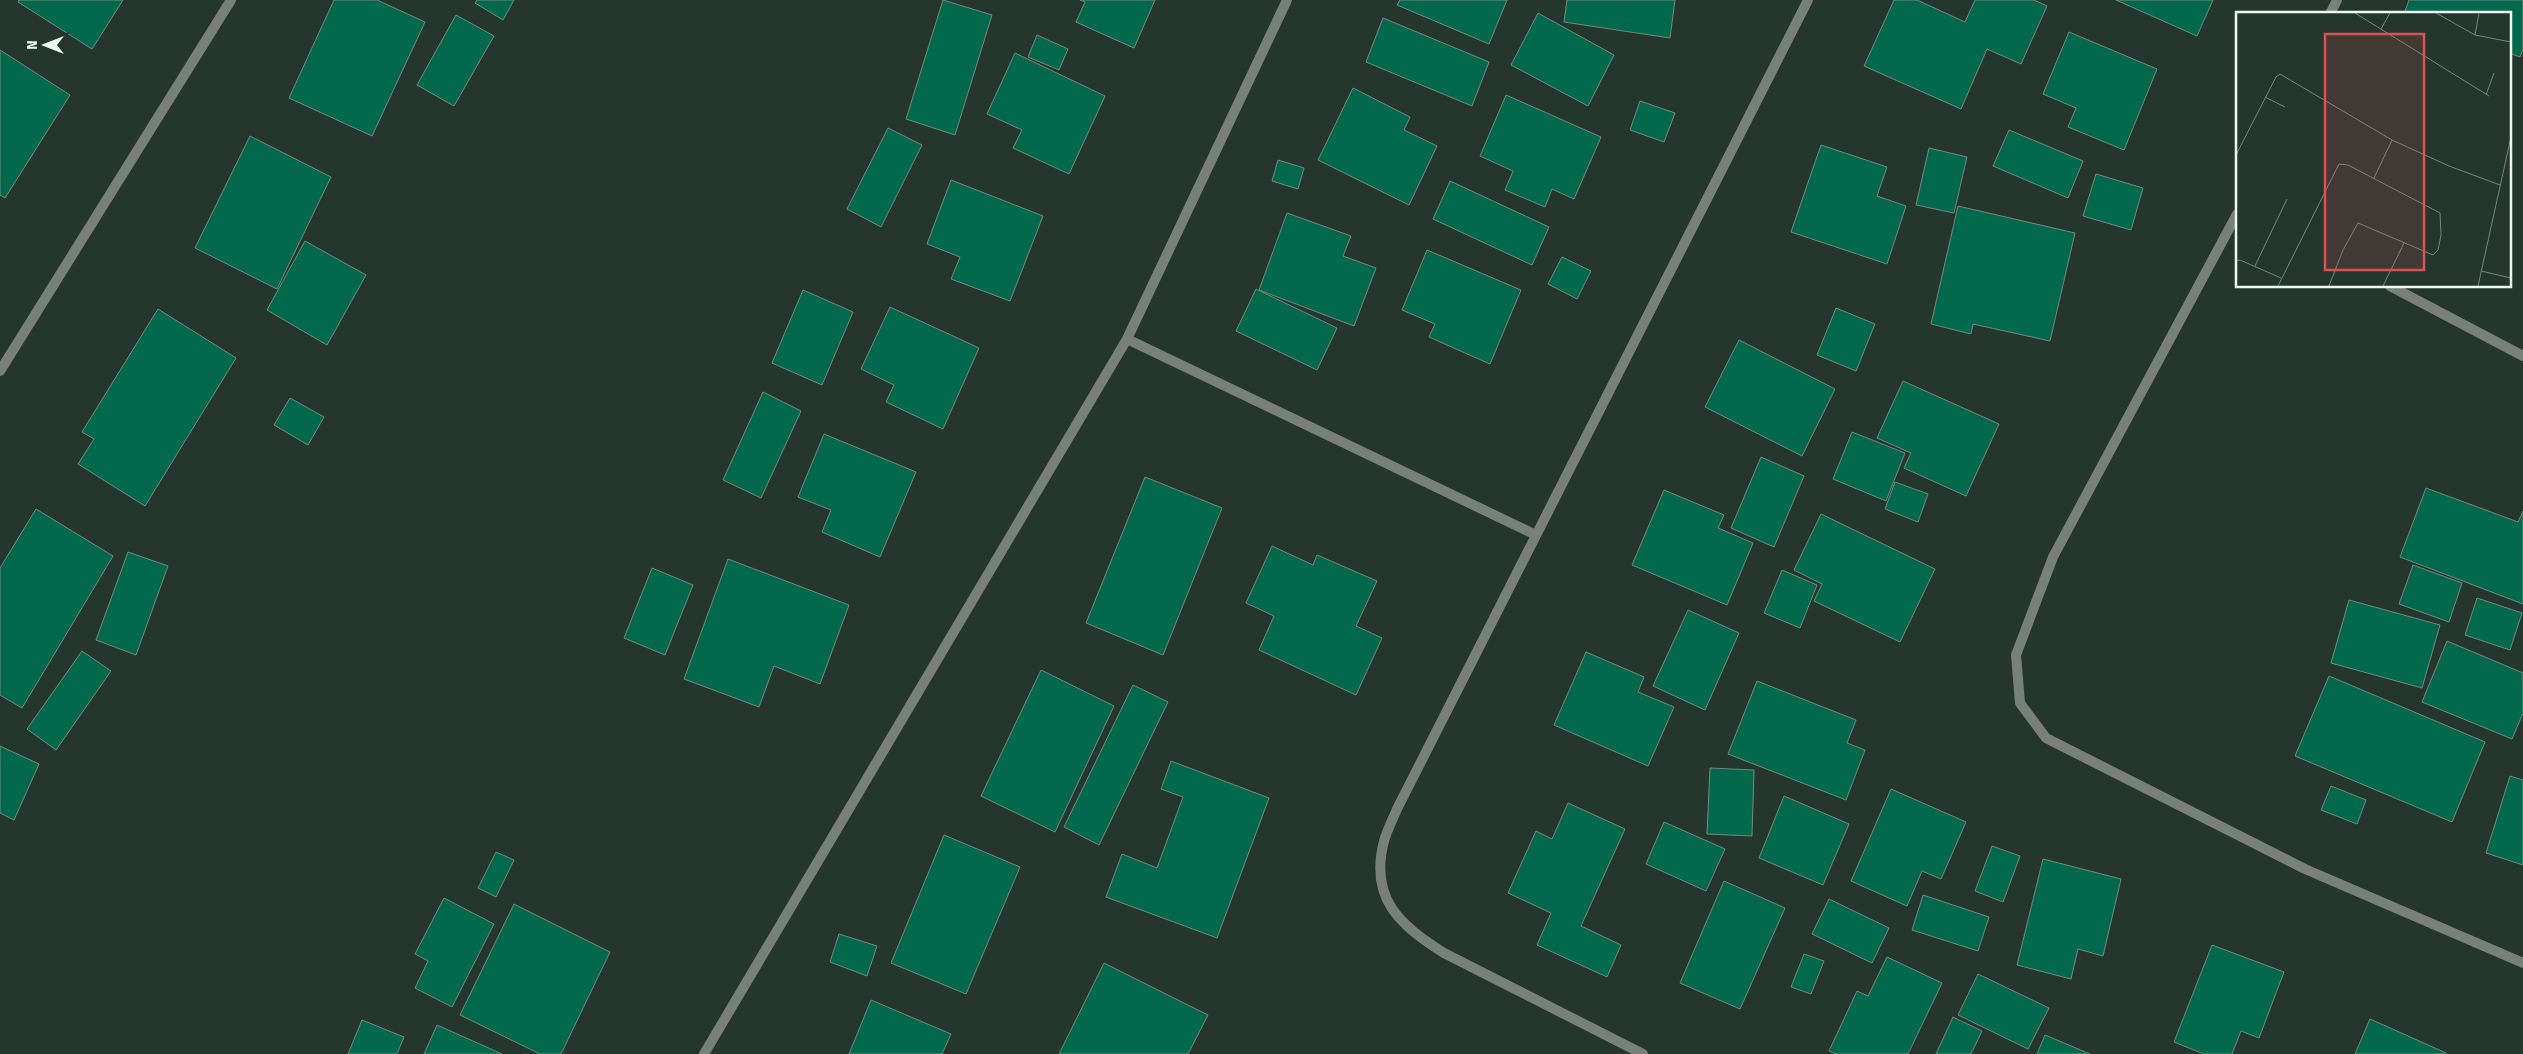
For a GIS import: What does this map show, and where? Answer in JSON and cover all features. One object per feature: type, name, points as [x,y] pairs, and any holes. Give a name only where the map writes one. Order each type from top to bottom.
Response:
[{"type":"street","points":[[0,372],[231,0]]},
{"type":"street","points":[[704,1054],[1127,339],[1287,0]]},
{"type":"street","points":[[1643,1054],[1444,953],[1413,934],[1389,908],[1380,877],[1384,841],[1398,809],[1536,535],[1808,0]]},
{"type":"street","points":[[2331,12],[2336,0]]},
{"type":"street","points":[[2236,216],[2053,558],[2016,655],[2020,703],[2046,738],[2305,869],[2523,963]]},
{"type":"street","points":[[2394,288],[2523,356]]},
{"type":"street","points":[[1127,339],[1536,535]]},
{"type":"building","points":[[19,0],[123,0],[92,49],[18,2]]},
{"type":"building","points":[[334,0],[377,0],[425,22],[372,136],[289,98]]},
{"type":"building","points":[[477,0],[514,0],[503,20],[475,3]]},
{"type":"building","points":[[943,0],[992,15],[955,135],[906,119]]},
{"type":"building","points":[[1080,0],[1155,0],[1134,48],[1076,22],[1085,2]]},
{"type":"building","points":[[1400,0],[1507,0],[1489,44],[1397,5]]},
{"type":"building","points":[[1567,0],[1675,0],[1670,38],[1564,22]]},
{"type":"building","points":[[1894,0],[1917,0],[1965,22],[1975,0],[2034,0],[2047,6],[2021,64],[1987,49],[1961,109],[1864,66]]},
{"type":"building","points":[[2116,0],[2213,0],[2197,36]]},
{"type":"building","points":[[2409,0],[2523,0],[2523,49],[2520,57],[2510,53],[2510,12],[2405,12]]},
{"type":"building","points":[[1538,13],[1614,55],[1588,106],[1511,65]]},
{"type":"building","points":[[456,15],[494,36],[454,106],[417,85]]},
{"type":"building","points":[[1383,18],[1489,62],[1472,106],[1366,62]]},
{"type":"building","points":[[2069,32],[2157,69],[2124,150],[2068,127],[2076,108],[2043,94]]},
{"type":"building","points":[[1037,35],[1068,49],[1059,70],[1028,57]]},
{"type":"building","points":[[0,50],[70,95],[5,198],[0,195]]},
{"type":"building","points":[[1015,53],[1105,96],[1069,174],[1013,148],[1022,130],[987,114]]},
{"type":"building","points":[[1353,88],[1410,117],[1404,130],[1437,146],[1409,205],[1318,160]]},
{"type":"building","points":[[1506,95],[1601,137],[1574,199],[1552,189],[1545,207],[1505,190],[1513,171],[1480,156]]},
{"type":"building","points":[[1640,101],[1675,113],[1664,142],[1630,130]]},
{"type":"building","points":[[888,128],[922,145],[881,227],[847,209]]},
{"type":"building","points":[[2009,130],[2083,161],[2068,198],[1993,166]]},
{"type":"building","points":[[250,136],[331,177],[277,289],[195,248]]},
{"type":"building","points":[[1821,145],[1887,167],[1877,196],[1906,206],[1887,264],[1791,232]]},
{"type":"building","points":[[1929,148],[1967,157],[1954,213],[1916,205]]},
{"type":"building","points":[[1278,160],[1304,168],[1298,189],[1272,181]]},
{"type":"building","points":[[2096,174],[2143,188],[2131,230],[2083,216]]},
{"type":"building","points":[[951,180],[1043,216],[1010,301],[951,279],[960,257],[927,244]]},
{"type":"building","points":[[1450,181],[1549,227],[1532,265],[1433,219]]},
{"type":"building","points":[[1958,206],[2075,233],[2050,341],[1973,324],[1971,334],[1931,324]]},
{"type":"building","points":[[1287,213],[1351,236],[1343,256],[1376,268],[1354,326],[1259,290]]},
{"type":"building","points":[[305,241],[366,275],[327,345],[267,310]]},
{"type":"building","points":[[1427,250],[1521,290],[1490,364],[1429,337],[1435,324],[1402,310]]},
{"type":"building","points":[[1562,257],[1591,271],[1577,299],[1548,284]]},
{"type":"building","points":[[1256,289],[1337,328],[1317,370],[1236,331]]},
{"type":"building","points":[[803,290],[853,312],[822,385],[772,363]]},
{"type":"building","points":[[890,307],[979,348],[943,429],[886,402],[894,385],[861,369]]},
{"type":"building","points":[[1836,308],[1875,324],[1856,371],[1817,355]]},
{"type":"building","points":[[158,309],[236,358],[145,506],[78,464],[94,439],[82,432]]},
{"type":"building","points":[[1739,340],[1835,389],[1802,456],[1705,407]]},
{"type":"building","points":[[1903,381],[1999,424],[1966,496],[1904,468],[1911,453],[1877,438]]},
{"type":"building","points":[[763,392],[801,411],[761,498],[723,480]]},
{"type":"building","points":[[290,398],[324,417],[308,445],[274,425]]},
{"type":"building","points":[[1852,432],[1905,453],[1886,501],[1833,479]]},
{"type":"building","points":[[824,434],[916,472],[880,557],[822,532],[831,510],[798,497]]},
{"type":"building","points":[[1761,457],[1804,476],[1774,547],[1731,528]]},
{"type":"building","points":[[1145,477],[1222,508],[1163,655],[1086,623]]},
{"type":"building","points":[[1895,482],[1928,494],[1918,522],[1885,509]]},
{"type":"building","points":[[2426,488],[2518,522],[2523,511],[2523,604],[2400,557]]},
{"type":"building","points":[[1664,490],[1724,515],[1718,528],[1753,543],[1727,605],[1632,565]]},
{"type":"building","points":[[36,509],[113,556],[22,708],[0,695],[0,568]]},
{"type":"building","points":[[1821,514],[1935,569],[1900,642],[1814,601],[1822,584],[1794,570]]},
{"type":"building","points":[[1272,546],[1313,565],[1317,555],[1377,581],[1356,626],[1382,638],[1356,695],[1259,650],[1274,616],[1246,603]]},
{"type":"building","points":[[128,552],[168,566],[136,655],[96,640]]},
{"type":"building","points":[[728,559],[849,605],[820,684],[774,666],[759,707],[684,679]]},
{"type":"building","points":[[2413,565],[2462,583],[2449,622],[2399,604]]},
{"type":"building","points":[[652,568],[693,585],[665,655],[624,638]]},
{"type":"building","points":[[1782,570],[1817,585],[1800,628],[1764,613]]},
{"type":"building","points":[[2477,598],[2522,613],[2510,650],[2465,635]]},
{"type":"building","points":[[2349,600],[2440,625],[2422,688],[2331,663]]},
{"type":"building","points":[[1688,610],[1739,633],[1705,710],[1653,686]]},
{"type":"building","points":[[2447,641],[2523,673],[2523,713],[2512,739],[2422,702]]},
{"type":"building","points":[[82,651],[111,671],[56,750],[27,729]]},
{"type":"building","points":[[1586,652],[1644,677],[1638,692],[1674,707],[1648,766],[1554,725]]},
{"type":"building","points":[[1041,670],[1114,706],[1055,832],[981,796]]},
{"type":"building","points":[[2329,676],[2485,742],[2452,822],[2295,756]]},
{"type":"building","points":[[1757,681],[1856,720],[1847,743],[1865,750],[1846,800],[1728,754]]},
{"type":"building","points":[[1133,685],[1168,702],[1099,845],[1064,827]]},
{"type":"building","points":[[0,746],[39,764],[14,820],[0,813]]},
{"type":"building","points":[[1171,761],[1269,798],[1217,938],[1106,897],[1122,854],[1157,868],[1183,797],[1161,789]]},
{"type":"building","points":[[1710,768],[1754,770],[1752,836],[1707,834]]},
{"type":"building","points":[[2510,776],[2523,780],[2523,865],[2486,853]]},
{"type":"building","points":[[2331,786],[2366,800],[2357,824],[2321,810]]},
{"type":"building","points":[[1891,789],[1966,822],[1941,879],[1922,871],[1907,906],[1851,881]]},
{"type":"building","points":[[1784,796],[1849,824],[1823,885],[1759,858]]},
{"type":"building","points":[[1568,803],[1625,829],[1581,926],[1621,945],[1607,977],[1537,945],[1551,913],[1508,893],[1536,831],[1552,839]]},
{"type":"building","points":[[1664,822],[1725,849],[1706,891],[1646,864]]},
{"type":"building","points":[[944,835],[1020,867],[966,994],[891,963]]},
{"type":"building","points":[[1992,846],[2020,856],[2003,902],[1975,891]]},
{"type":"building","points":[[496,852],[514,860],[496,897],[478,888]]},
{"type":"building","points":[[2043,859],[2121,879],[2103,956],[2078,949],[2071,979],[2017,965]]},
{"type":"building","points":[[1724,881],[1785,908],[1740,1009],[1680,983]]},
{"type":"building","points":[[1923,895],[1989,917],[1978,951],[1912,930]]},
{"type":"building","points":[[444,898],[494,924],[452,1007],[415,988],[428,961],[415,954]]},
{"type":"building","points":[[1829,899],[1889,928],[1872,963],[1812,934]]},
{"type":"building","points":[[514,904],[610,952],[561,1054],[540,1054],[460,1015]]},
{"type":"building","points":[[839,934],[877,946],[867,976],[830,962]]},
{"type":"building","points":[[2212,945],[2284,972],[2259,1038],[2241,1031],[2232,1054],[2204,1054],[2174,1042]]},
{"type":"building","points":[[1804,954],[1824,961],[1811,994],[1791,987]]},
{"type":"building","points":[[1887,957],[1942,983],[1908,1054],[1836,1054],[1829,1051],[1857,991],[1868,996]]},
{"type":"building","points":[[1104,963],[1208,1015],[1188,1054],[1059,1054]]},
{"type":"building","points":[[1978,974],[2049,1008],[2028,1049],[1958,1015]]},
{"type":"building","points":[[871,1000],[951,1034],[942,1054],[849,1054]]},
{"type":"building","points":[[1953,1017],[1982,1031],[1971,1054],[1936,1054]]},
{"type":"building","points":[[2370,1019],[2446,1053],[2446,1054],[2355,1054]]},
{"type":"building","points":[[362,1020],[404,1037],[397,1054],[348,1054]]},
{"type":"building","points":[[437,1025],[502,1054],[424,1054]]},
{"type":"building","points":[[2045,1035],[2090,1054],[2037,1054]]}]
